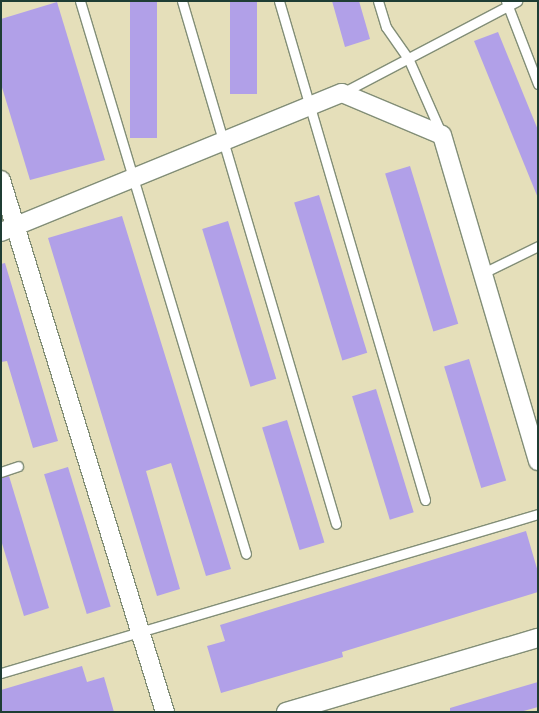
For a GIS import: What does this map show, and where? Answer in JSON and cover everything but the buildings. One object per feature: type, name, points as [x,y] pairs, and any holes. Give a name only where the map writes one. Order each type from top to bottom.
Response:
[{"type":"street","points":[[8,229],[342,93],[442,135],[538,461]]},
{"type":"street","points":[[1,180],[8,229],[165,712]]},
{"type":"street","points":[[286,712],[538,638]]},
{"type":"lane","points":[[80,1],[246,554]]},
{"type":"lane","points":[[182,1],[221,142],[336,524]]},
{"type":"lane","points":[[278,1],[425,500]]},
{"type":"lane","points":[[378,1],[386,27],[408,58],[442,135]]},
{"type":"lane","points":[[342,93],[507,4],[517,1]]},
{"type":"lane","points":[[507,4],[538,84]]},
{"type":"lane","points":[[483,273],[538,246]]},
{"type":"lane","points":[[1,472],[18,466]]},
{"type":"lane","points":[[1,673],[538,514]]}]
